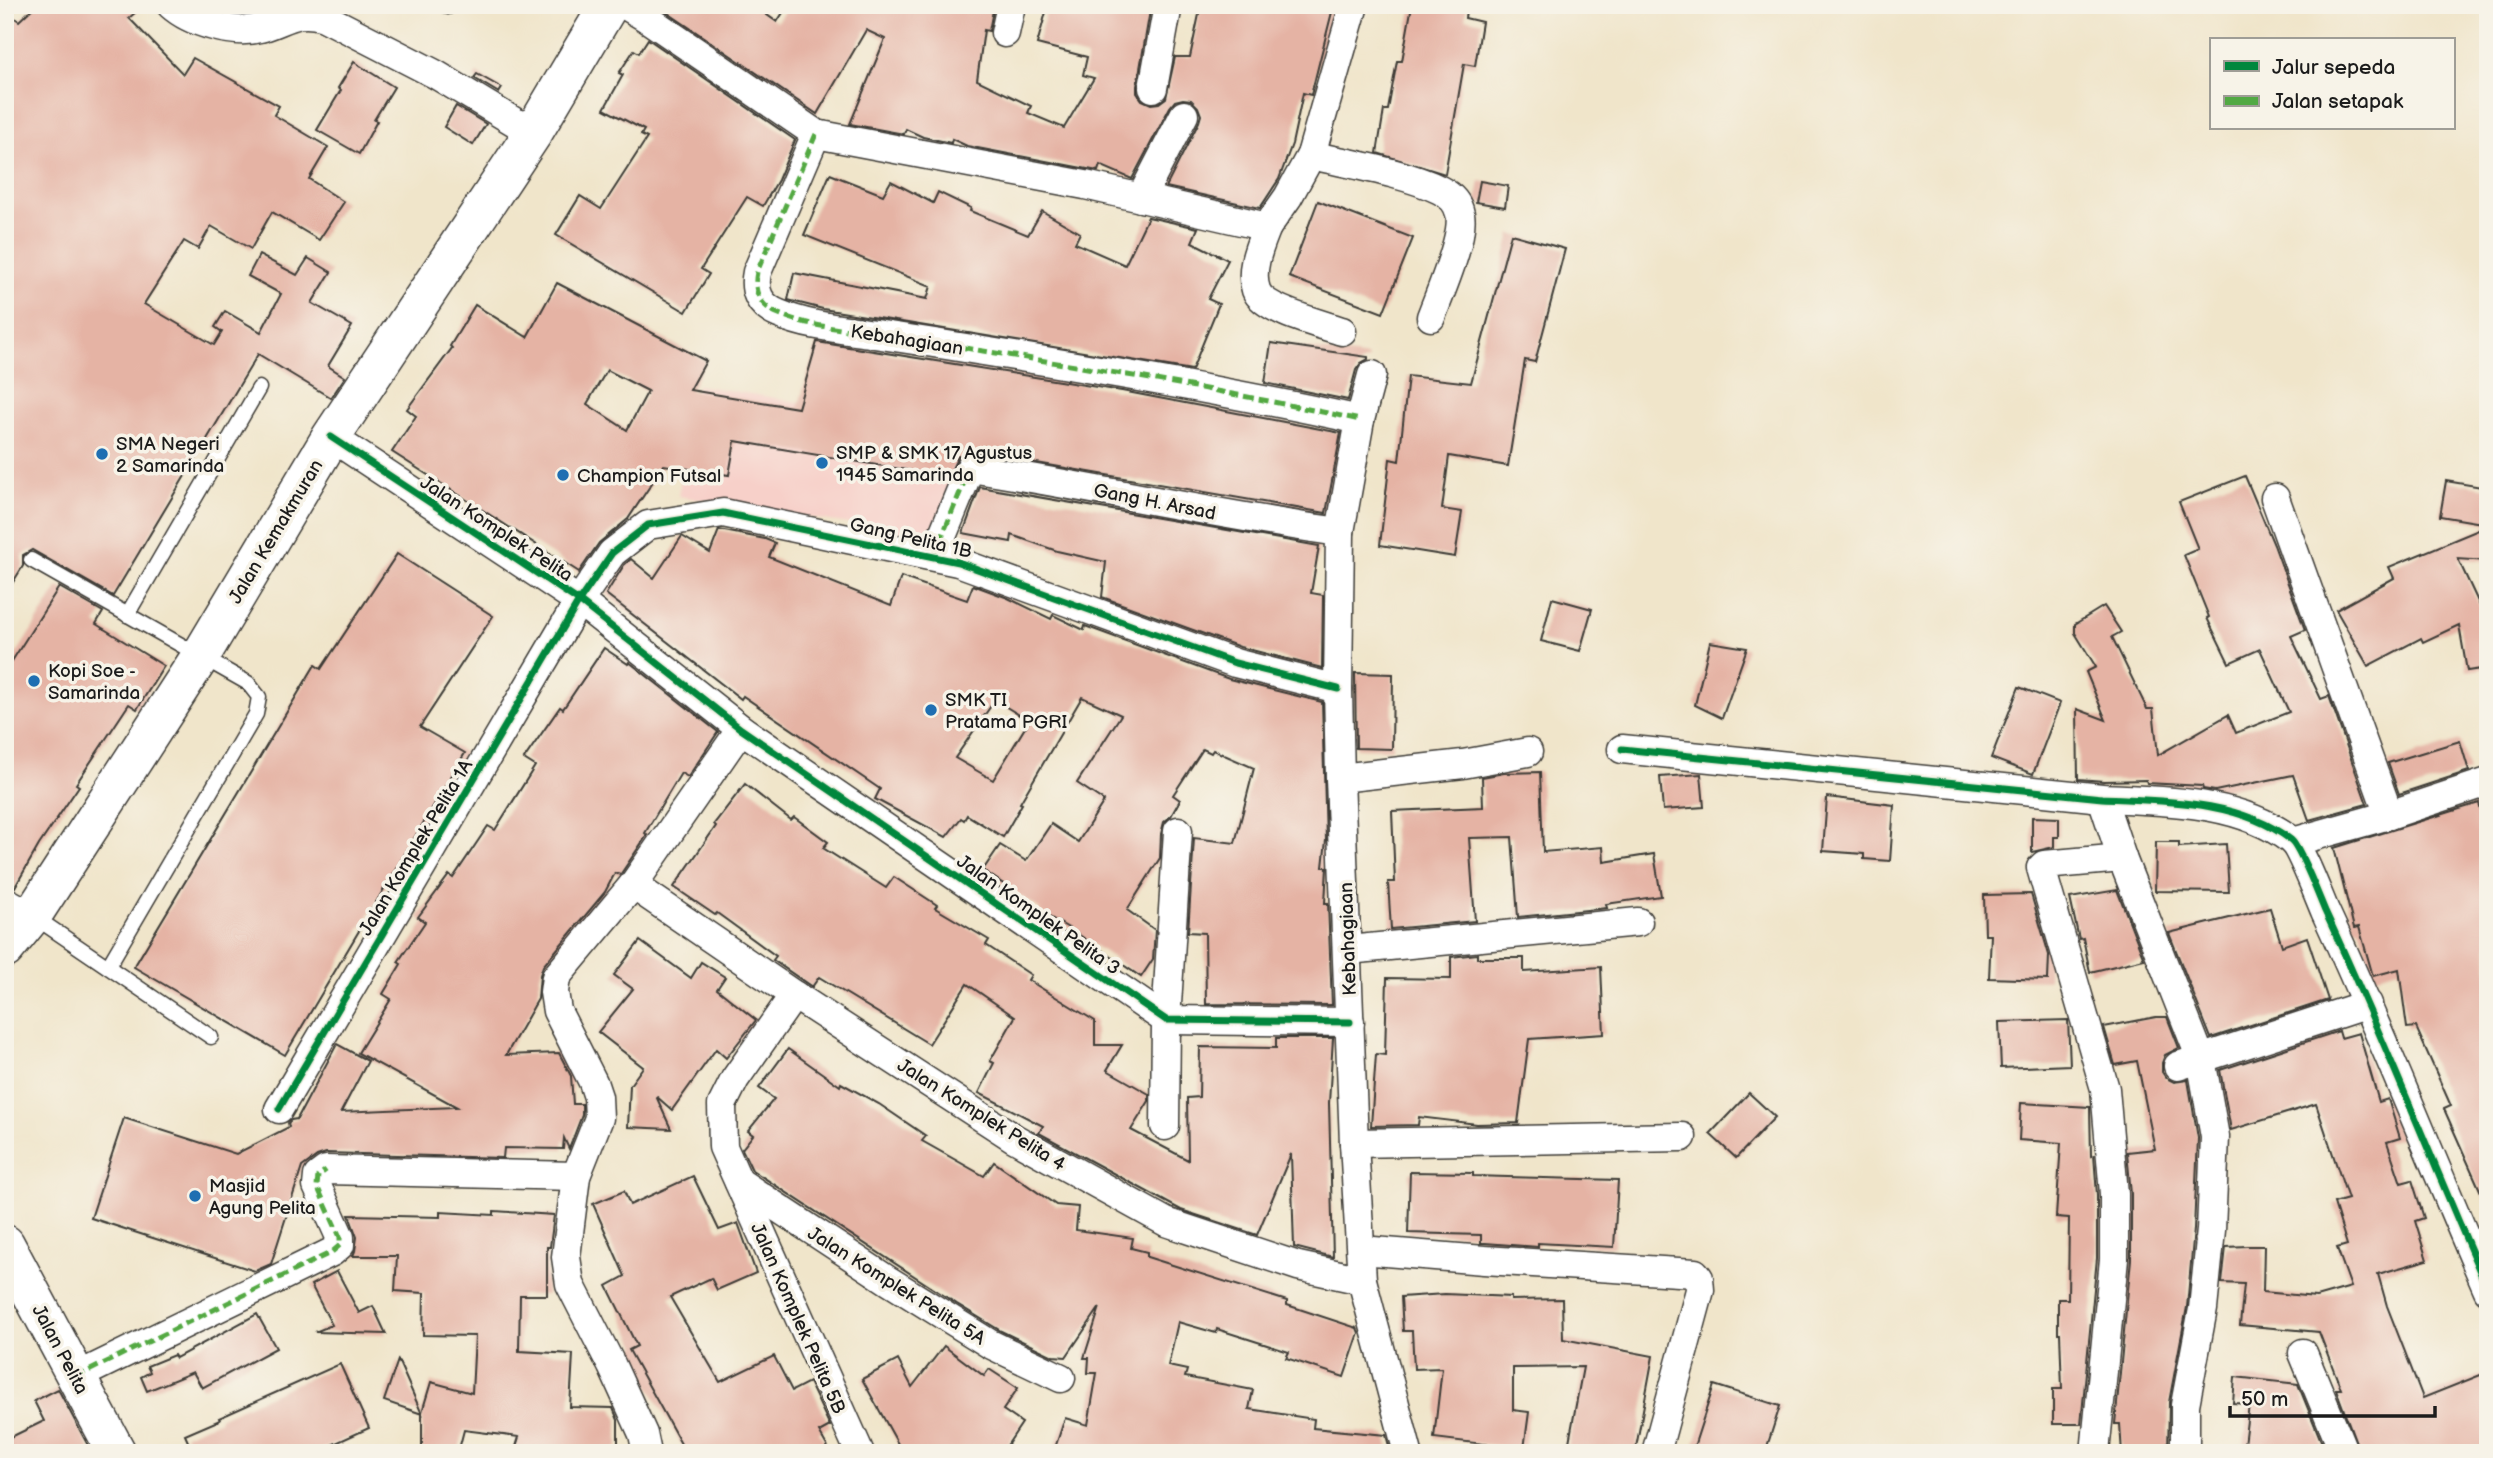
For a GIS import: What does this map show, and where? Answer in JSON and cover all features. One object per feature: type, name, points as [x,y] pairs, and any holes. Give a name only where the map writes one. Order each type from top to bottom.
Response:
[{"type":"street","points":[[171,5],[194,18],[234,31],[260,28],[296,13],[311,12],[435,74],[533,133]]},
{"type":"street","name":"Jalan Kemakmuran","points":[[5,949],[19,908],[200,657],[331,437],[533,133],[609,5]]},
{"type":"street","points":[[625,5],[816,134],[1141,198],[1267,227]]},
{"type":"street","points":[[1004,33],[1011,5]]},
{"type":"street","points":[[1153,88],[1168,5]]},
{"type":"street","points":[[1342,331],[1265,302],[1256,290],[1256,256],[1267,227],[1288,197],[1311,155],[1354,5]]},
{"type":"street","points":[[1141,198],[1184,115]]},
{"type":"street","name":"Kebahagiaan","points":[[816,134],[757,272],[754,286],[768,307],[778,314],[816,325],[1236,395],[1360,421]]},
{"type":"street","points":[[1311,155],[1398,176],[1441,190],[1455,202],[1461,216],[1457,245],[1431,317]]},
{"type":"street","name":"Kebahagiaan","points":[[1372,375],[1360,421],[1340,532],[1340,778],[1362,1280],[1408,1453]]},
{"type":"street","name":"Jalan Komplek Pelita","points":[[331,437],[579,601],[741,730]]},
{"type":"street","name":"Gang H. Arsad","points":[[934,556],[970,468],[1247,519],[1340,532]]},
{"type":"street","points":[[2275,498],[2389,815]]},
{"type":"street","name":"Gang Pelita 1B","points":[[579,601],[612,553],[648,525],[723,513],[958,562],[1235,663],[1338,689]]},
{"type":"street","name":"Jalan Komplek Pelita 1A","points":[[279,1109],[579,601]]},
{"type":"street","points":[[647,1453],[643,1434],[570,1284],[566,1257],[576,1176],[599,1118],[593,1082],[557,1011],[554,992],[556,977],[633,885],[741,730]]},
{"type":"street","name":"Jalan Komplek Pelita 3","points":[[741,730],[1166,1020]]},
{"type":"street","points":[[1622,749],[2102,798],[2178,802],[2232,812],[2264,824],[2293,842],[2368,1004],[2488,1290]]},
{"type":"street","points":[[1340,778],[1463,764],[1528,752]]},
{"type":"street","points":[[2293,842],[2389,815],[2488,782]]},
{"type":"street","points":[[2102,798],[2215,1137],[2203,1310],[2185,1405],[2185,1453]]},
{"type":"street","points":[[1165,1126],[1166,1020],[1178,831]]},
{"type":"street","points":[[2095,1453],[2114,1259],[2114,1194],[2105,1089],[2041,868],[2044,865],[2122,858]]},
{"type":"street","name":"Jalan Komplek Pelita 4","points":[[633,885],[794,995],[1014,1138],[1166,1222],[1298,1266],[1362,1280]]},
{"type":"street","points":[[1348,950],[1638,922]]},
{"type":"street","name":"Jalan Komplek Pelita 5B","points":[[794,995],[735,1079],[722,1105],[723,1147],[860,1453]]},
{"type":"street","points":[[2189,1062],[2368,1004]]},
{"type":"street","points":[[1166,1020],[1350,1022]]},
{"type":"street","points":[[1354,1143],[1682,1137]]},
{"type":"street","points":[[76,1377],[332,1252],[340,1245],[340,1237],[317,1186],[318,1177],[326,1170],[576,1176]]},
{"type":"street","name":"Jalan Komplek Pelita 5A","points":[[739,1182],[989,1343],[1061,1378]]},
{"type":"street","name":"Jalan Pelita","points":[[5,1244],[117,1453]]},
{"type":"street","points":[[1361,1250],[1484,1261],[1695,1273],[1699,1278],[1700,1290],[1656,1453]]},
{"type":"street","points":[[2303,1353],[2344,1453]]},
{"type":"lane","points":[[127,615],[258,388]]},
{"type":"lane","points":[[31,560],[248,683],[258,697],[256,714],[109,965]]},
{"type":"lane","points":[[19,908],[109,965],[211,1037]]},
{"type":"shaded area","name":"SMP & SMK 17 Agustus 1945 Samarinda","points":[[697,385],[965,430],[947,540],[678,496]]},
{"type":"building","points":[[36,5],[144,5],[129,18],[183,74],[193,58],[279,106],[274,115],[328,147],[309,179],[344,202],[319,240],[272,212],[251,249],[211,226],[198,249],[184,241],[144,304],[214,345],[222,332],[215,327],[225,311],[261,332],[281,294],[248,276],[259,255],[297,275],[308,258],[331,272],[312,303],[352,326],[328,366],[345,377],[331,398],[258,354],[113,596],[32,550],[23,555],[23,566],[5,595],[5,11],[19,21]]},
{"type":"building","points":[[669,5],[753,5],[777,22],[788,5],[994,5],[989,31],[984,30],[977,80],[1031,106],[1028,113],[1064,128],[1094,78],[1083,75],[1087,57],[1037,44],[1048,5],[1151,5],[1137,93],[1142,100],[1151,104],[1166,98],[1175,57],[1190,57],[1201,5],[1300,5],[1332,12],[1311,95],[1303,93],[1292,144],[1279,179],[1260,208],[1166,187],[1199,122],[1201,115],[1191,100],[1175,101],[1170,107],[1132,179],[1100,165],[1098,171],[967,146],[952,139],[951,143],[923,137],[906,129],[904,134],[850,124],[885,39],[866,30],[817,114],[665,11]]},
{"type":"building","points":[[1412,5],[1467,5],[1465,18],[1482,22],[1475,66],[1464,64],[1445,174],[1377,153],[1384,110],[1388,110],[1397,61],[1402,61]]},
{"type":"building","points":[[648,39],[795,140],[778,180],[763,206],[747,197],[701,269],[709,274],[686,312],[556,235],[580,196],[601,209],[647,138],[641,135],[644,130],[604,109],[623,75],[619,73],[634,50],[639,53]]},
{"type":"building","points":[[354,62],[394,87],[374,120],[377,121],[359,154],[317,130]]},
{"type":"building","points":[[477,74],[502,88],[499,93],[474,78]]},
{"type":"building","points":[[456,106],[486,124],[473,145],[444,127]]},
{"type":"building","points":[[830,174],[883,195],[891,181],[933,203],[938,192],[971,208],[970,211],[1028,235],[1042,211],[1080,233],[1075,243],[1125,265],[1148,217],[1198,228],[1192,242],[1228,260],[1208,299],[1219,304],[1192,370],[823,309],[788,300],[794,273],[927,299],[931,286],[804,235]]},
{"type":"building","points":[[1480,181],[1508,186],[1505,207],[1476,202]]},
{"type":"building","points":[[1318,201],[1413,238],[1383,313],[1289,277]]},
{"type":"building","points":[[1511,234],[1565,249],[1535,362],[1525,360],[1508,466],[1449,456],[1442,509],[1462,512],[1455,557],[1380,545],[1390,459],[1399,461],[1408,376],[1471,383]]},
{"type":"building","points":[[557,283],[706,361],[690,390],[798,408],[817,342],[1122,391],[1341,433],[1326,513],[973,452],[958,456],[948,477],[735,441],[729,475],[664,465],[628,519],[599,543],[579,572],[392,452],[416,416],[407,409],[452,348],[450,346],[475,305],[527,337]],"holes":[[[607,370],[648,391],[627,430],[587,404]]]},
{"type":"building","points":[[1271,343],[1368,359],[1356,370],[1348,400],[1265,383]]},
{"type":"building","points":[[2245,476],[2305,630],[2291,636],[2321,699],[2329,696],[2367,804],[2309,820],[2293,775],[2215,791],[2203,789],[2202,786],[2147,783],[2146,780],[2078,779],[2077,709],[2106,720],[2086,672],[2096,667],[2075,633],[2075,624],[2104,606],[2121,632],[2112,637],[2147,709],[2153,709],[2158,755],[2228,715],[2236,733],[2289,712],[2260,649],[2229,663],[2207,618],[2209,617],[2184,555],[2198,549],[2179,502]]},
{"type":"building","points":[[2446,481],[2488,488],[2488,524],[2440,516]]},
{"type":"building","points":[[980,487],[1319,546],[1311,593],[1323,595],[1322,668],[1240,647],[1102,597],[1106,562],[1057,551],[1012,535],[1011,542],[963,533]]},
{"type":"building","points":[[2488,526],[2488,561],[2458,559],[2488,623],[2488,668],[2467,671],[2459,625],[2423,642],[2421,638],[2368,666],[2336,610],[2394,578],[2389,567]]},
{"type":"building","points":[[719,530],[765,539],[775,543],[769,557],[891,606],[901,577],[967,600],[973,585],[1051,619],[1053,615],[1084,630],[1085,626],[1229,679],[1322,702],[1326,840],[1323,867],[1327,867],[1325,903],[1328,903],[1332,1005],[1206,1004],[1205,933],[1188,932],[1194,838],[1235,843],[1254,768],[1213,750],[1211,753],[1203,749],[1173,795],[1180,800],[1171,816],[1164,822],[1160,858],[1127,910],[1155,930],[1153,959],[1141,977],[1039,911],[1040,909],[983,870],[1000,845],[1026,861],[1051,824],[1078,842],[1104,801],[1077,783],[1121,715],[1082,697],[1003,837],[967,815],[964,820],[961,818],[946,837],[875,799],[880,789],[743,696],[741,699],[606,594],[624,565],[631,559],[654,578],[682,536],[710,553]],"holes":[[[995,700],[1029,721],[993,780],[955,758]]]},
{"type":"building","points":[[397,554],[493,616],[420,727],[465,753],[285,1055],[134,967],[315,665],[321,669]]},
{"type":"building","points":[[59,587],[103,612],[96,624],[164,666],[137,709],[129,704],[76,784],[79,786],[39,845],[15,887],[5,884],[5,672]]},
{"type":"building","points":[[1552,598],[1592,609],[1580,651],[1541,641]]},
{"type":"building","points":[[1710,642],[1747,648],[1722,718],[1695,705]]},
{"type":"building","points":[[604,648],[628,664],[629,662],[718,732],[688,777],[681,773],[645,833],[647,835],[620,875],[615,873],[605,892],[543,966],[538,999],[506,1055],[559,1053],[571,1076],[573,1104],[582,1104],[582,1115],[569,1149],[564,1138],[563,1149],[504,1148],[503,1158],[326,1153],[317,1156],[302,1167],[271,1264],[255,1271],[91,1218],[124,1118],[236,1154],[289,1127],[291,1120],[297,1119],[337,1044],[368,1061],[341,1112],[457,1107],[358,1053],[391,999],[383,994],[401,964],[398,962],[425,922],[418,917],[449,875],[453,878],[488,826],[495,830],[535,766],[524,759],[560,707],[563,709]]},
{"type":"building","points":[[1355,673],[1393,674],[1392,749],[1356,748]]},
{"type":"building","points":[[2019,687],[2060,703],[2033,774],[1991,758]]},
{"type":"building","points":[[2460,741],[2469,771],[2399,794],[2388,763]]},
{"type":"building","points":[[1540,772],[1543,852],[1603,847],[1604,862],[1654,854],[1661,896],[1606,904],[1607,908],[1518,917],[1512,837],[1469,838],[1475,921],[1391,929],[1388,882],[1395,882],[1392,811],[1483,807],[1482,777]]},
{"type":"building","points":[[1701,774],[1704,807],[1663,810],[1660,777]]},
{"type":"building","points":[[745,784],[791,820],[794,817],[828,842],[823,848],[886,888],[894,877],[937,905],[935,908],[989,940],[986,945],[1031,975],[1028,980],[1095,1021],[1095,1045],[1122,1045],[1107,1070],[1149,1094],[1149,1101],[1131,1130],[1188,1160],[1187,1098],[1199,1097],[1200,1047],[1276,1048],[1276,1038],[1333,1038],[1329,1103],[1333,1257],[1294,1247],[1291,1154],[1257,1235],[1181,1210],[1039,1133],[1043,1126],[979,1093],[994,1063],[990,1061],[1015,1017],[967,984],[929,1044],[819,977],[812,987],[773,960],[776,956],[717,913],[715,915],[674,887],[716,826],[714,824]]},
{"type":"building","points":[[1827,797],[1894,805],[1890,861],[1864,859],[1864,854],[1823,851]]},
{"type":"building","points":[[2479,803],[2483,817],[2488,815],[2488,1208],[2444,1109],[2451,1106],[2416,1027],[2407,1028],[2399,969],[2373,976],[2359,927],[2354,928],[2334,848]]},
{"type":"building","points":[[2032,817],[2059,818],[2059,837],[2054,837],[2054,847],[2032,852]]},
{"type":"building","points":[[2156,842],[2179,842],[2179,847],[2226,844],[2229,892],[2155,891]]},
{"type":"building","points":[[2117,890],[2144,959],[2090,972],[2083,938],[2079,939],[2070,898]]},
{"type":"building","points":[[2031,894],[2049,955],[2048,980],[1989,978],[1991,935],[1985,935],[1984,895]]},
{"type":"building","points":[[2270,908],[2282,946],[2307,937],[2328,1000],[2211,1038],[2169,933]]},
{"type":"building","points":[[640,941],[691,978],[701,962],[725,977],[717,989],[756,1020],[726,1058],[716,1049],[672,1110],[656,1096],[671,1129],[628,1127],[630,1085],[643,1067],[598,1032],[633,989],[614,975]]},
{"type":"building","points":[[1477,954],[1477,958],[1524,958],[1524,972],[1601,967],[1604,1034],[1529,1039],[1518,1123],[1477,1124],[1419,1117],[1418,1125],[1371,1126],[1376,1054],[1385,1055],[1387,978],[1451,979],[1451,957]]},
{"type":"building","points":[[2167,1017],[2179,1048],[2165,1055],[2162,1072],[2174,1082],[2188,1080],[2198,1138],[2194,1229],[2187,1307],[2169,1402],[2168,1453],[2122,1453],[2120,1424],[2115,1424],[2131,1259],[2131,1194],[2127,1152],[2155,1149],[2137,1061],[2115,1065],[2104,1027]]},
{"type":"building","points":[[2068,1020],[2070,1065],[2001,1068],[1999,1022]]},
{"type":"building","points":[[2339,1031],[2341,1038],[2359,1033],[2379,1102],[2388,1099],[2400,1138],[2387,1142],[2401,1183],[2412,1180],[2424,1218],[2415,1221],[2427,1260],[2378,1274],[2387,1306],[2423,1398],[2488,1372],[2488,1453],[2360,1453],[2336,1389],[2341,1389],[2319,1332],[2240,1325],[2244,1284],[2222,1283],[2226,1247],[2264,1246],[2263,1292],[2316,1297],[2351,1287],[2337,1248],[2347,1245],[2334,1203],[2348,1199],[2316,1104],[2231,1130],[2220,1070]]},
{"type":"building","points":[[788,1049],[840,1086],[841,1083],[879,1104],[926,1136],[922,1141],[984,1176],[994,1162],[1056,1205],[1078,1207],[1076,1230],[1133,1238],[1131,1248],[1147,1252],[1147,1257],[1287,1301],[1287,1305],[1357,1328],[1359,1333],[1344,1377],[1286,1358],[1289,1352],[1217,1329],[1216,1333],[1178,1322],[1168,1366],[1187,1370],[1185,1377],[1253,1390],[1249,1409],[1314,1419],[1313,1428],[1386,1435],[1391,1453],[1070,1453],[1055,1448],[1065,1418],[1088,1425],[1097,1373],[1088,1373],[1089,1358],[1084,1358],[1100,1307],[1066,1357],[1053,1356],[1001,1331],[957,1304],[752,1170],[742,1149],[753,1135],[748,1131],[774,1099],[759,1088]]},
{"type":"building","points":[[1749,1093],[1775,1117],[1736,1158],[1710,1134]]},
{"type":"building","points":[[2021,1103],[2090,1107],[2091,1156],[2094,1155],[2097,1195],[2097,1258],[2081,1424],[2053,1424],[2053,1389],[2062,1389],[2058,1299],[2068,1299],[2069,1218],[2056,1217],[2061,1143],[2019,1140]]},
{"type":"building","points":[[1410,1172],[1618,1180],[1614,1247],[1538,1243],[1538,1247],[1481,1243],[1481,1235],[1408,1233]]},
{"type":"building","points":[[693,1176],[719,1230],[738,1223],[756,1273],[717,1290],[711,1278],[670,1297],[720,1382],[774,1356],[792,1391],[809,1382],[830,1426],[819,1432],[831,1453],[686,1453],[629,1350],[637,1346],[607,1286],[625,1276],[593,1204],[624,1191],[630,1205]]},
{"type":"building","points":[[494,1211],[554,1215],[550,1247],[547,1247],[547,1295],[520,1295],[519,1351],[573,1354],[570,1407],[613,1408],[618,1420],[618,1449],[610,1449],[610,1453],[514,1453],[519,1437],[464,1430],[458,1453],[422,1453],[422,1412],[431,1382],[472,1393],[475,1336],[423,1335],[424,1293],[395,1291],[397,1256],[353,1256],[357,1237],[349,1215],[440,1217],[440,1212],[494,1215]]},
{"type":"building","points":[[337,1271],[359,1313],[373,1306],[386,1334],[315,1332],[332,1325],[311,1285]]},
{"type":"building","points":[[1445,1294],[1511,1297],[1511,1300],[1562,1299],[1563,1339],[1653,1356],[1635,1453],[1567,1453],[1583,1367],[1513,1368],[1513,1410],[1529,1412],[1524,1449],[1434,1438],[1442,1368],[1414,1369],[1412,1331],[1403,1331],[1401,1297]]},
{"type":"building","points":[[257,1314],[276,1348],[202,1388],[193,1372],[147,1391],[141,1377],[150,1372],[147,1366],[174,1355],[176,1358]]},
{"type":"building","points":[[944,1346],[984,1376],[989,1369],[1018,1388],[1003,1410],[1022,1423],[1002,1453],[903,1453],[862,1379],[898,1360],[912,1387]]},
{"type":"building","points":[[398,1360],[422,1414],[384,1401]]},
{"type":"building","points":[[340,1364],[369,1428],[314,1453],[193,1453],[185,1435]]},
{"type":"building","points":[[2235,1377],[2298,1384],[2326,1453],[2243,1453],[2249,1404],[2233,1403]]},
{"type":"building","points":[[1714,1385],[1780,1406],[1765,1453],[1692,1453]]},
{"type":"building","points":[[58,1389],[92,1453],[5,1453],[5,1440],[44,1421],[34,1401]]},
{"type":"marked path","points":[[816,134],[757,272],[757,292],[762,302],[772,311],[820,326],[1125,375],[1360,420]]},
{"type":"marked path","points":[[934,556],[970,468]]},
{"type":"marked path","points":[[76,1377],[332,1252],[340,1245],[340,1237],[317,1186],[318,1176],[326,1170]]},
{"type":"cycle path","points":[[331,437],[579,601],[741,729],[1166,1020],[1350,1022]]},
{"type":"cycle path","points":[[279,1109],[579,601],[612,553],[648,525],[723,513],[958,562],[1235,663],[1338,689]]},
{"type":"cycle path","points":[[1622,749],[2102,798],[2200,805],[2248,817],[2291,840],[2304,862],[2388,1053],[2488,1290]]},
{"type":"place","name":"SMA Negeri 2 Samarinda","points":[[102,454]]},
{"type":"place","name":"SMP & SMK 17 Agustus 1945 Samarinda","points":[[822,463]]},
{"type":"place","name":"Champion Futsal","points":[[563,475]]},
{"type":"place","name":"Kopi Soe - Samarinda","points":[[34,681]]},
{"type":"place","name":"SMK TI Pratama PGRI","points":[[931,710]]},
{"type":"place","name":"Masjid Agung Pelita","points":[[195,1196]]}]
